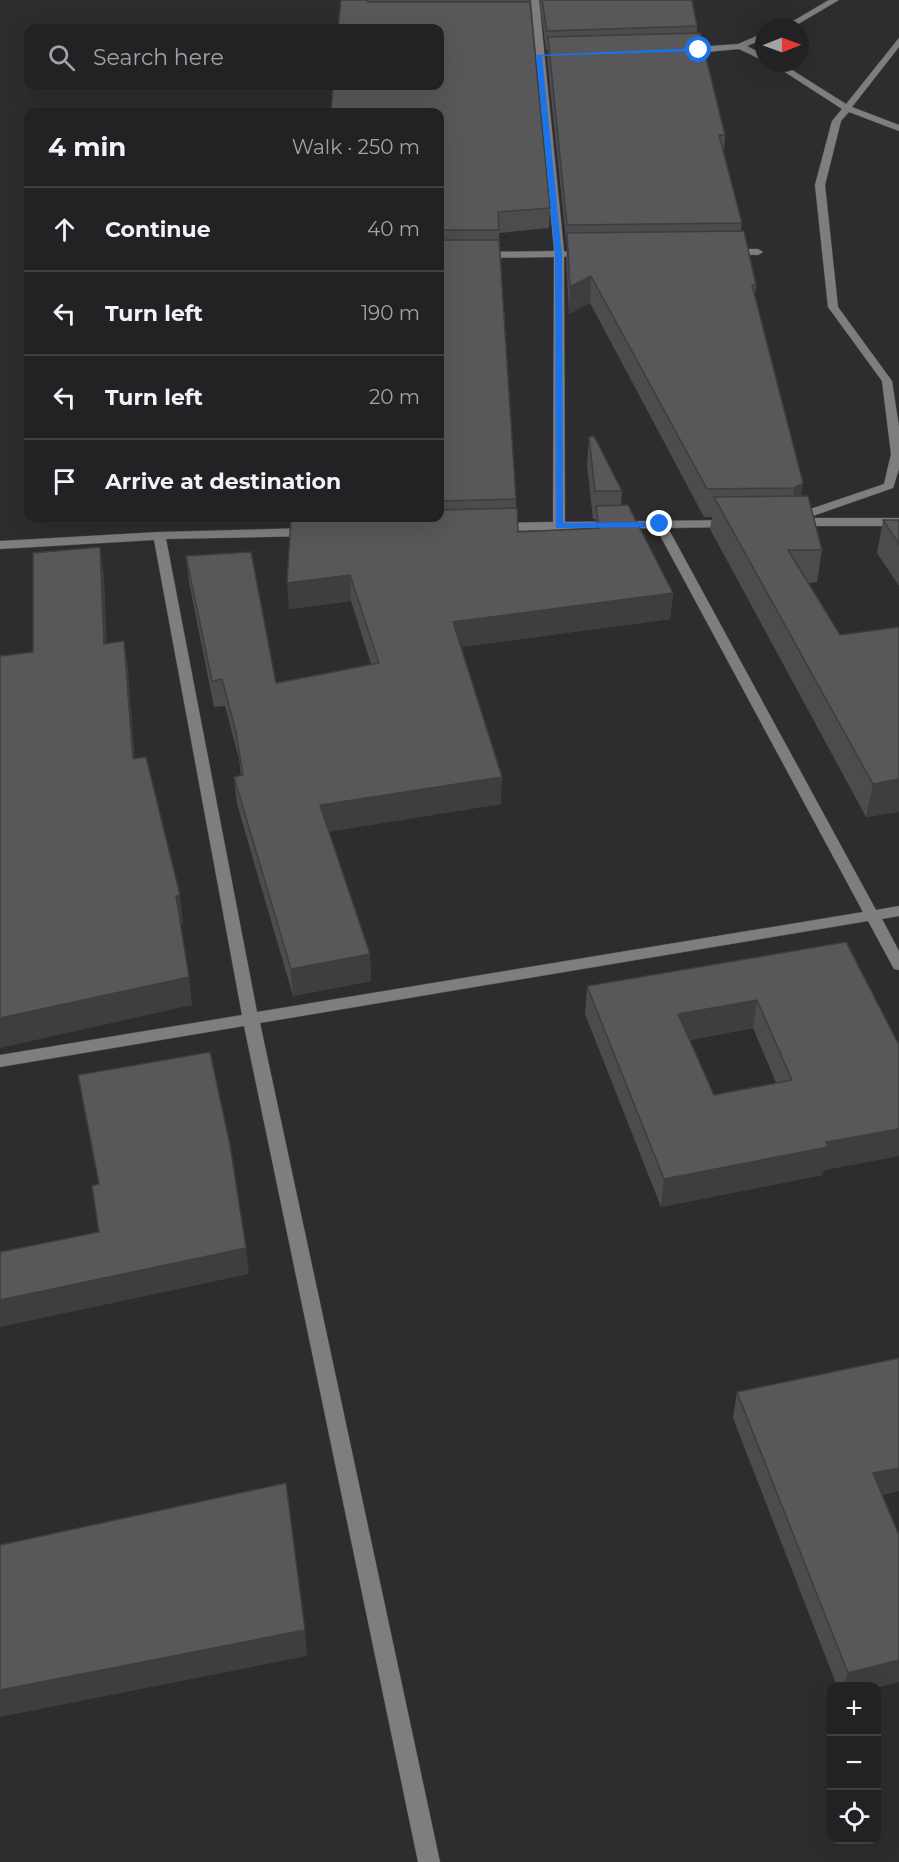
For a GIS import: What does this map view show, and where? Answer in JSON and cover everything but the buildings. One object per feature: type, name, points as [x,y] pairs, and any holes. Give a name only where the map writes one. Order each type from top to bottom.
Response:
[{"type":"street","points":[[535,0],[559,255],[559,526]]},
{"type":"street","points":[[803,18],[835,0]]},
{"type":"street","points":[[524,15],[536,15]]},
{"type":"street","points":[[676,51],[740,46],[755,40]]},
{"type":"street","points":[[899,41],[837,121],[820,185],[833,307],[887,381],[897,454],[894,484],[786,521],[899,522]]},
{"type":"street","points":[[740,46],[755,54]]},
{"type":"street","points":[[539,55],[551,54]]},
{"type":"street","points":[[789,72],[846,108],[899,128]]},
{"type":"street","points":[[711,253],[758,252]]},
{"type":"street","points":[[475,255],[582,254]]},
{"type":"street","points":[[488,528],[740,522]]},
{"type":"street","points":[[660,524],[899,965]]},
{"type":"street","points":[[0,545],[159,536],[324,532]]},
{"type":"street","points":[[159,536],[251,1020],[429,1862]]},
{"type":"street","points":[[0,1061],[899,911]]},
{"type":"route","points":[[660,524],[559,526],[559,255],[539,55],[699,50]]}]
